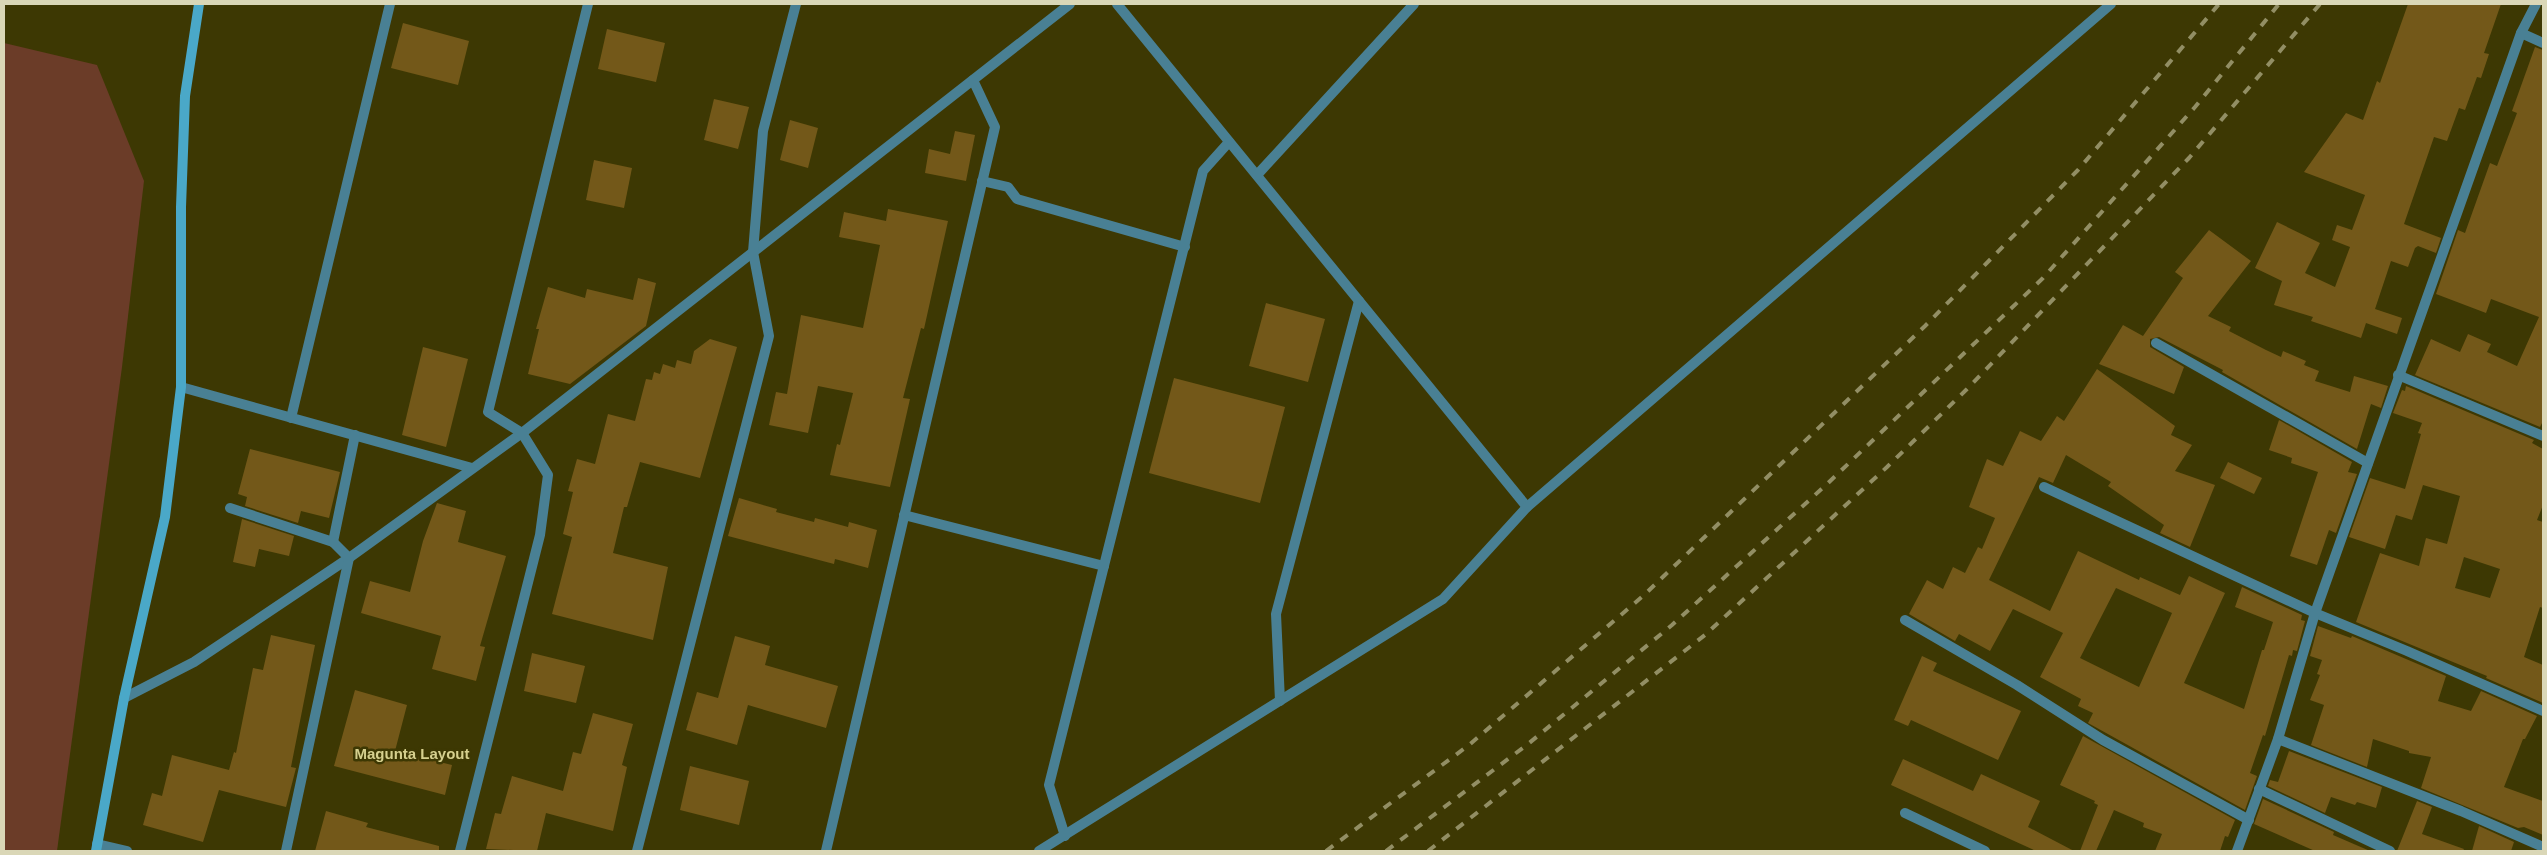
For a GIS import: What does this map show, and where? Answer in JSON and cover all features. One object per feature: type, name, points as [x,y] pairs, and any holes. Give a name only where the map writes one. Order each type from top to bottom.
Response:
[{"type":"street","points":[[127,851],[97,848],[124,698],[165,517],[181,387],[181,207],[186,96],[199,4]]},
{"type":"street","points":[[291,418],[390,4]]},
{"type":"street","points":[[460,851],[540,535],[548,475],[522,433],[488,412],[588,4]]},
{"type":"street","points":[[637,851],[769,336],[753,252],[763,132],[796,4]]},
{"type":"street","points":[[124,698],[194,662],[349,558],[522,433],[1070,4]]},
{"type":"street","points":[[1117,4],[1527,507]]},
{"type":"street","points":[[1257,175],[1414,4]]},
{"type":"street","points":[[1039,851],[1443,599],[1527,507],[2111,4]]},
{"type":"street","points":[[2236,851],[2278,739],[2315,613],[2398,375],[2521,33],[2536,4]]},
{"type":"street","points":[[2521,33],[2543,43]]},
{"type":"street","points":[[826,851],[995,127],[973,80]]},
{"type":"street","points":[[1065,836],[1049,785],[1204,171],[1229,142]]},
{"type":"street","points":[[982,181],[1008,187],[1017,199],[1185,247]]},
{"type":"street","points":[[1280,701],[1276,614],[1359,301]]},
{"type":"street","points":[[2156,343],[2368,463]]},
{"type":"street","points":[[2398,375],[2543,436]]},
{"type":"street","points":[[181,387],[472,468]]},
{"type":"street","points":[[333,542],[355,436]]},
{"type":"street","points":[[2044,487],[2315,613],[2407,651],[2543,712]]},
{"type":"street","points":[[230,508],[333,542],[349,558]]},
{"type":"street","points":[[904,515],[1104,566]]},
{"type":"street","points":[[286,851],[349,558]]},
{"type":"street","points":[[1905,620],[2017,685],[2103,740],[2249,820]]},
{"type":"street","points":[[2278,739],[2462,812],[2543,847]]},
{"type":"street","points":[[2259,789],[2390,851]]},
{"type":"street","points":[[1905,813],[1985,851]]},
{"type":"shaded area","points":[[4,43],[97,65],[144,181],[122,367],[57,851],[4,851]]},
{"type":"building","points":[[2408,4],[2501,4],[2484,53],[2489,54],[2481,78],[2477,77],[2465,110],[2459,108],[2447,141],[2434,137],[2404,224],[2441,238],[2436,253],[2418,246],[2415,248],[2408,267],[2391,261],[2375,309],[2402,318],[2397,334],[2366,323],[2361,338],[2311,321],[2313,317],[2274,305],[2282,281],[2255,268],[2277,222],[2320,243],[2305,273],[2335,287],[2350,247],[2332,240],[2337,225],[2352,230],[2365,195],[2304,172],[2346,113],[2363,120],[2377,81],[2380,83]]},
{"type":"building","points":[[403,23],[469,41],[458,85],[391,68]]},
{"type":"building","points":[[607,29],[665,43],[656,82],[598,69]]},
{"type":"building","points":[[2535,47],[2543,50],[2543,421],[2540,427],[2415,375],[2431,339],[2460,352],[2468,334],[2491,344],[2487,352],[2517,366],[2539,317],[2491,299],[2486,313],[2436,294],[2458,230],[2465,233],[2490,163],[2497,166],[2517,113],[2512,111]]},
{"type":"building","points":[[714,99],[749,107],[738,149],[704,140]]},
{"type":"building","points":[[790,120],[818,128],[808,168],[780,160]]},
{"type":"building","points":[[955,131],[975,135],[966,181],[925,173],[929,149],[950,154]]},
{"type":"building","points":[[594,160],[632,168],[624,208],[586,200]]},
{"type":"building","points":[[888,209],[948,221],[924,329],[921,328],[903,398],[910,399],[890,487],[830,475],[837,444],[840,445],[853,393],[818,386],[808,433],[769,425],[776,392],[787,394],[801,315],[863,328],[880,245],[839,237],[844,212],[886,221]]},
{"type":"building","points":[[2209,230],[2251,261],[2208,316],[2231,327],[2229,331],[2281,357],[2283,351],[2306,361],[2304,365],[2319,371],[2315,381],[2350,392],[2354,376],[2388,386],[2381,408],[2371,404],[2357,449],[2222,372],[2223,370],[2159,337],[2150,339],[2150,347],[2184,367],[2174,394],[2099,364],[2123,325],[2143,336],[2183,278],[2175,272]]},
{"type":"building","points":[[638,278],[656,283],[646,326],[570,384],[528,374],[539,329],[536,329],[548,287],[585,298],[587,289],[633,300]]},
{"type":"building","points":[[1266,303],[1325,319],[1308,382],[1249,366]]},
{"type":"building","points":[[710,339],[737,347],[700,478],[640,462],[627,507],[624,507],[613,553],[668,567],[653,640],[552,614],[572,537],[563,534],[573,492],[568,491],[577,459],[595,464],[608,414],[635,421],[646,379],[652,380],[654,372],[660,374],[663,364],[675,368],[677,360],[691,364],[694,351]]},
{"type":"building","points":[[423,347],[468,359],[446,447],[402,435]]},
{"type":"building","points":[[2097,369],[2175,426],[2171,435],[2192,445],[2175,471],[2215,485],[2190,547],[2160,533],[2164,525],[2108,486],[2111,482],[2066,455],[2053,483],[2039,477],[1989,580],[2050,611],[2078,551],[2139,580],[2140,577],[2180,595],[2189,576],[2225,593],[2184,683],[2244,709],[2262,650],[2264,650],[2273,622],[2235,607],[2242,587],[2302,615],[2301,620],[2305,621],[2297,651],[2293,650],[2292,656],[2289,655],[2265,736],[2263,735],[2250,773],[2257,776],[2245,810],[2088,723],[2093,713],[2078,706],[2081,699],[2040,677],[2063,633],[2013,609],[1990,651],[1959,634],[1955,641],[1909,614],[1927,580],[1943,589],[1953,567],[1965,573],[1978,547],[1982,549],[1995,518],[1969,507],[1987,459],[2003,466],[2020,431],[2041,441],[2057,416],[2064,421]],"holes":[[[2116,588],[2172,613],[2139,687],[2080,658]]]},
{"type":"building","points":[[1174,378],[1285,407],[1260,503],[1149,473]]},
{"type":"building","points":[[2406,386],[2534,440],[2532,443],[2543,449],[2543,505],[2537,520],[2543,522],[2543,608],[2540,607],[2524,657],[2543,665],[2543,703],[2486,678],[2487,676],[2356,622],[2380,553],[2419,566],[2426,538],[2447,544],[2460,496],[2423,485],[2412,520],[2396,515],[2385,549],[2349,537],[2370,478],[2405,489],[2421,434],[2418,433],[2422,423],[2393,413],[2402,390],[2405,391]],"holes":[[[2464,557],[2500,569],[2490,598],[2455,588]]]},
{"type":"building","points":[[2279,420],[2352,462],[2348,472],[2357,474],[2336,533],[2329,530],[2317,565],[2290,556],[2318,472],[2291,463],[2292,458],[2269,450]]},
{"type":"building","points":[[250,449],[340,472],[329,518],[301,511],[298,523],[245,506],[247,497],[238,494]]},
{"type":"building","points":[[2228,462],[2262,478],[2254,494],[2220,478]]},
{"type":"building","points":[[739,498],[777,509],[776,512],[814,522],[815,518],[848,527],[849,522],[877,530],[868,568],[835,559],[834,564],[728,536]]},
{"type":"building","points":[[437,503],[466,511],[458,542],[506,556],[480,646],[485,647],[476,681],[432,669],[441,636],[361,613],[370,581],[410,592],[423,541]]},
{"type":"building","points":[[242,519],[294,536],[289,556],[259,549],[255,567],[233,562]]},
{"type":"building","points":[[2318,626],[2351,638],[2352,636],[2446,676],[2438,701],[2471,711],[2481,691],[2537,716],[2525,739],[2523,739],[2504,787],[2543,801],[2543,835],[2524,827],[2518,828],[2421,788],[2431,757],[2409,753],[2409,751],[2373,739],[2367,767],[2311,745],[2324,705],[2310,700],[2320,675],[2317,674],[2322,660],[2310,656]]},
{"type":"building","points":[[271,635],[315,645],[291,767],[296,768],[286,807],[219,790],[203,842],[143,825],[152,793],[162,796],[172,755],[229,770],[234,752],[236,753],[253,668],[263,670]]},
{"type":"building","points":[[735,636],[770,646],[765,665],[838,686],[826,728],[748,705],[737,745],[686,730],[697,692],[718,698]]},
{"type":"building","points":[[532,653],[585,666],[576,703],[524,691]]},
{"type":"building","points":[[1922,656],[1937,663],[1933,671],[2021,711],[1998,760],[1911,720],[1908,726],[1894,720]]},
{"type":"building","points":[[355,690],[407,705],[395,751],[452,765],[445,795],[334,766]]},
{"type":"building","points":[[593,713],[633,724],[622,765],[627,767],[613,831],[546,813],[537,851],[486,849],[495,813],[501,814],[512,776],[563,791],[573,752],[581,754]]},
{"type":"building","points":[[2083,736],[2235,820],[2228,837],[2225,836],[2220,851],[2155,851],[2162,834],[2143,827],[2144,823],[2114,810],[2096,851],[2080,851],[2098,805],[2094,803],[2095,801],[2060,785]]},
{"type":"building","points":[[2289,751],[2382,787],[2376,808],[2357,802],[2355,805],[2331,797],[2325,813],[2268,786],[2270,780],[2278,782]]},
{"type":"building","points":[[1903,759],[1973,791],[1981,774],[2040,801],[2028,827],[2074,851],[2036,851],[1891,785]]},
{"type":"building","points":[[690,766],[749,781],[739,825],[680,810]]},
{"type":"building","points":[[2263,799],[2334,832],[2333,835],[2370,851],[2315,851],[2254,824]]},
{"type":"building","points":[[2417,801],[2432,807],[2422,834],[2464,849],[2463,851],[2397,851]]},
{"type":"building","points":[[326,811],[368,823],[366,827],[439,846],[439,851],[315,851]]},
{"type":"building","points":[[2479,826],[2514,842],[2511,851],[2472,851]]},
{"type":"railway","points":[[1326,851],[1469,745],[1643,596],[1925,326],[2078,170],[2219,4]]},
{"type":"railway","points":[[1386,851],[1528,744],[1672,625],[1827,484],[2043,278],[2195,107],[2279,4]]},
{"type":"railway","points":[[1428,851],[1705,635],[1887,467],[1967,389],[2189,158],[2320,4]]},
{"type":"district","name":"Magunta Layout","points":[[412,753]]}]
